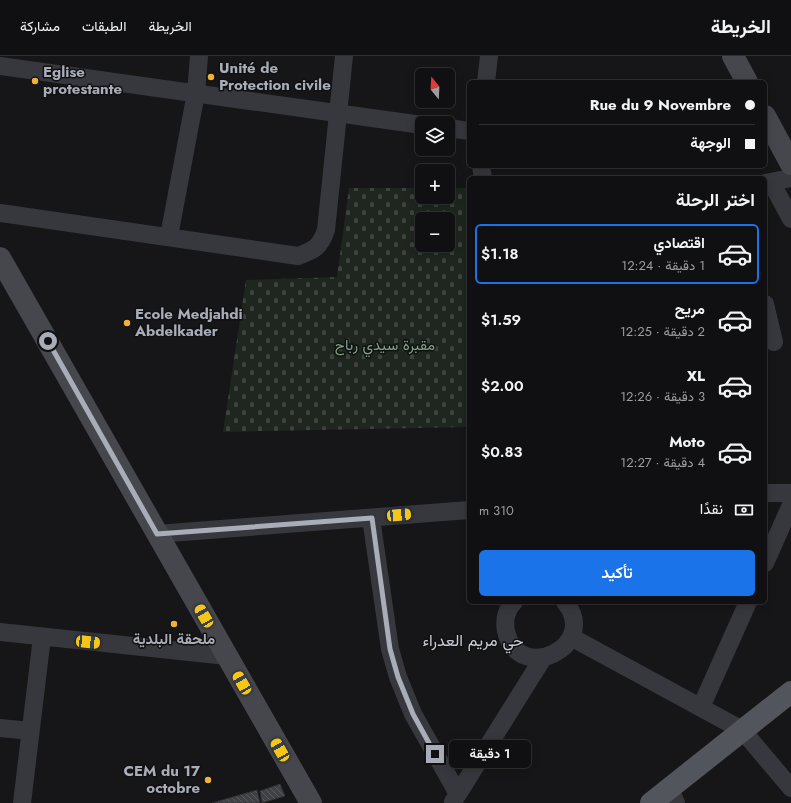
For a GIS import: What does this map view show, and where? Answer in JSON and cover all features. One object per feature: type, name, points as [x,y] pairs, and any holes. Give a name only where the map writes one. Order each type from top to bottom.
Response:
[{"type":"main road","points":[[733,56],[746,80]]},
{"type":"main road","points":[[767,120],[791,164]]},
{"type":"main road","points":[[0,258],[311,803]]},
{"type":"main road","points":[[651,803],[673,796],[742,730],[791,692]]},
{"type":"street","points":[[169,236],[196,93],[199,56]]},
{"type":"street","points":[[0,213],[169,236],[298,256],[311,251],[322,243],[326,230],[344,56]]},
{"type":"street","points":[[486,80],[490,56]]},
{"type":"street","points":[[0,66],[415,123]]},
{"type":"street","points":[[455,129],[467,131]]},
{"type":"street","points":[[791,178],[768,182],[791,219]]},
{"type":"street","points":[[767,312],[774,342]]},
{"type":"street","points":[[767,494],[791,494]]},
{"type":"street","points":[[767,559],[791,505]]},
{"type":"street","points":[[157,534],[467,510]]},
{"type":"street","points":[[372,518],[390,649],[398,677],[413,714],[455,799]]},
{"type":"street","points":[[513,604],[506,615],[505,626],[507,637],[513,646],[522,654],[532,658],[543,658],[560,651],[571,637],[573,622],[570,604]]},
{"type":"street","points":[[701,707],[747,604]]},
{"type":"street","points":[[0,632],[42,638],[227,656]]},
{"type":"street","points":[[571,637],[742,730],[791,788]]},
{"type":"street","points":[[22,803],[42,638]]},
{"type":"street","points":[[455,799],[543,658]]},
{"type":"street","points":[[0,728],[30,731]]},
{"type":"green space","name":"مقبرة سيدي رباح","points":[[349,188],[415,188],[415,204],[455,204],[455,188],[467,188],[467,427],[223,432],[246,280],[337,277]]},
{"type":"building","points":[[280,784],[285,796],[262,803],[260,791]]},
{"type":"building","points":[[257,790],[260,803],[212,803]]},
{"type":"place","name":"Unité de Protection civile","points":[[211,77]]},
{"type":"place","name":"Eglise protestante","points":[[35,81]]},
{"type":"place","name":"Ecole Medjahdi Abdelkader","points":[[127,323]]},
{"type":"place","name":"ملحقة البلدية","points":[[174,624]]},
{"type":"place","name":"CEM du 17 octobre","points":[[208,780]]},
{"type":"district","name":"حي مريم العدراء","points":[[473,640]]},
{"type":"route","points":[[48,341],[157,534],[372,518],[390,649],[398,677],[413,714],[435,754]]}]
